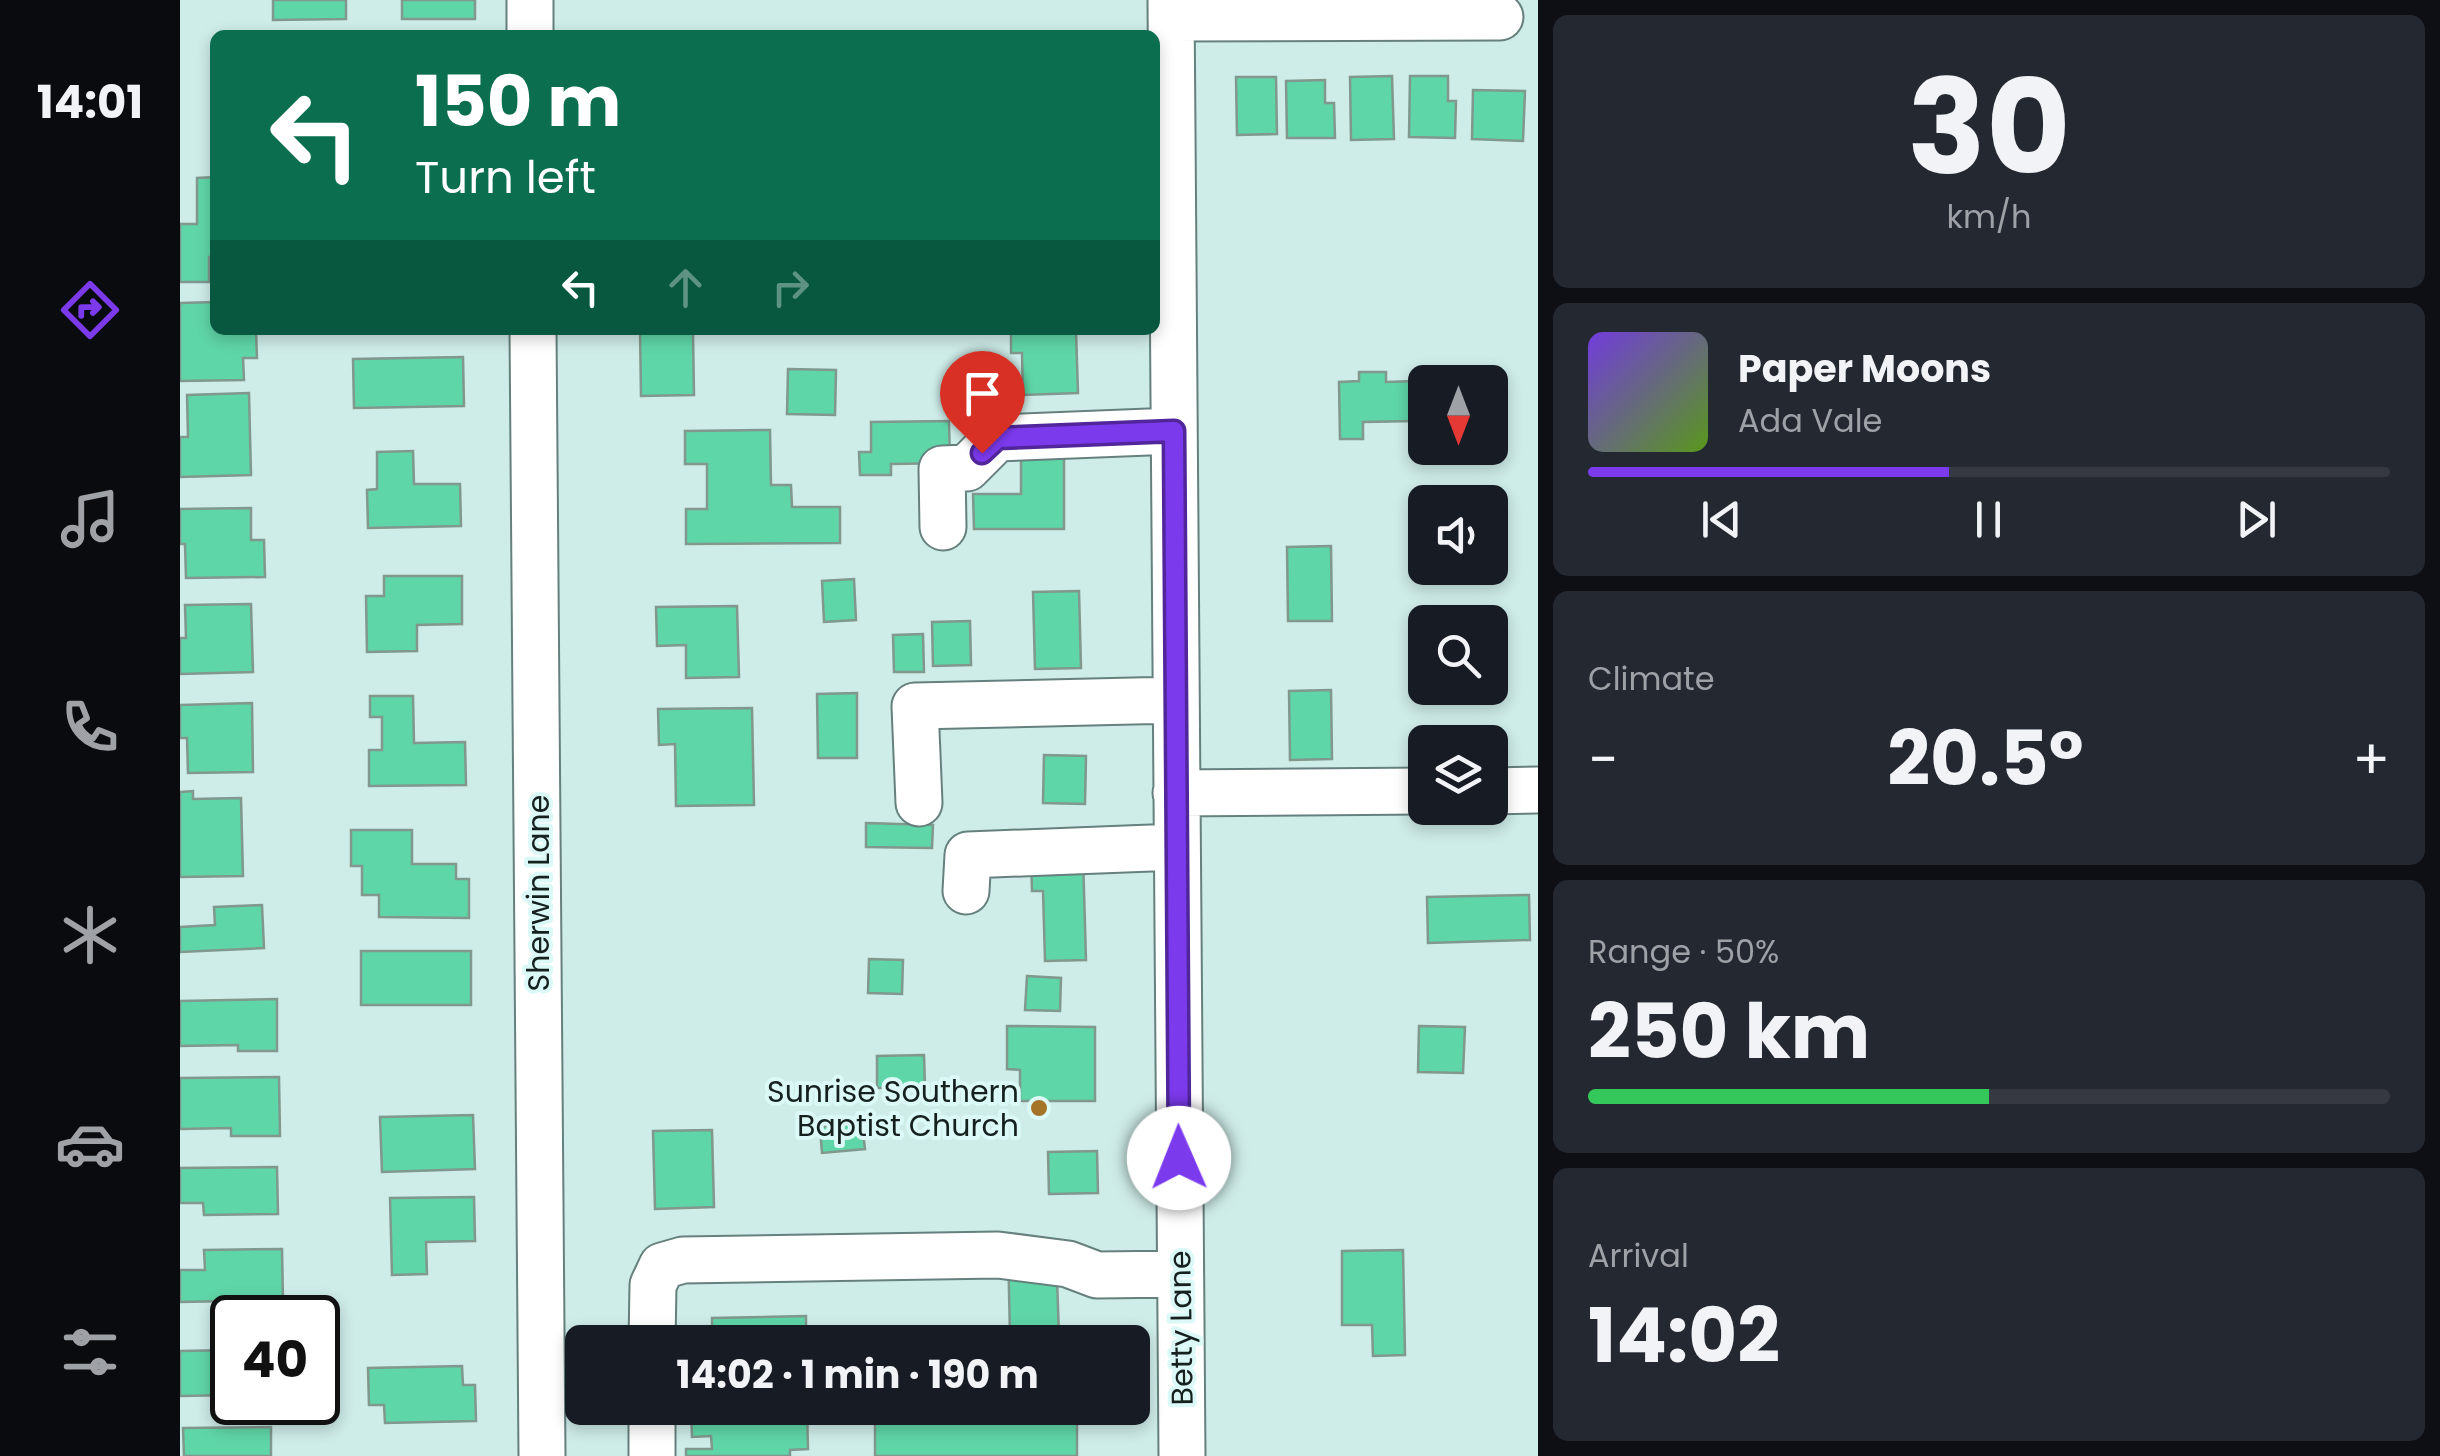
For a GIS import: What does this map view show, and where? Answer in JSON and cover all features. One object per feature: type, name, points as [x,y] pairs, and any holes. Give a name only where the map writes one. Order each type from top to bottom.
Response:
[{"type":"street","points":[[530,0],[530,30]]},
{"type":"street","points":[[1171,9],[1500,18]]},
{"type":"street","name":"Betty Lane","points":[[1171,9],[1182,1456]]},
{"type":"street","name":"Sherwin Lane","points":[[533,335],[542,1456]]},
{"type":"street","points":[[943,527],[942,469],[967,468],[998,438],[1174,431]]},
{"type":"street","points":[[919,803],[914,706],[1176,700]]},
{"type":"street","points":[[1508,791],[1538,790]]},
{"type":"street","points":[[1176,793],[1408,791]]},
{"type":"street","points":[[966,892],[968,856],[1177,847]]},
{"type":"street","points":[[652,1325],[652,1285],[662,1266],[682,1260],[998,1255],[1068,1264],[1097,1275],[1180,1274]]},
{"type":"street","points":[[652,1425],[652,1456]]},
{"type":"building","points":[[273,0],[346,0],[346,19],[273,20]]},
{"type":"building","points":[[402,0],[475,0],[475,19],[402,19]]},
{"type":"building","points":[[1392,76],[1394,139],[1351,140],[1350,77]]},
{"type":"building","points":[[1410,76],[1448,76],[1448,101],[1456,101],[1455,138],[1409,137]]},
{"type":"building","points":[[1236,77],[1276,77],[1277,134],[1237,135]]},
{"type":"building","points":[[1325,80],[1325,103],[1334,103],[1335,138],[1287,138],[1286,81]]},
{"type":"building","points":[[1473,90],[1525,91],[1523,141],[1472,139]]},
{"type":"building","points":[[210,177],[209,282],[180,282],[180,224],[197,224],[197,178]]},
{"type":"building","points":[[210,302],[210,335],[256,335],[257,358],[243,358],[244,380],[180,381],[180,303]]},
{"type":"building","points":[[640,335],[693,335],[694,395],[641,396]]},
{"type":"building","points":[[1011,335],[1076,335],[1078,393],[1023,395],[1022,353],[1011,353]]},
{"type":"building","points":[[463,357],[464,406],[354,408],[353,359]]},
{"type":"building","points":[[788,369],[836,370],[835,415],[787,414]]},
{"type":"building","points":[[1359,372],[1386,372],[1386,382],[1408,381],[1408,421],[1363,422],[1363,439],[1340,439],[1339,382],[1359,381]]},
{"type":"building","points":[[249,393],[251,475],[180,477],[180,437],[188,437],[187,395]]},
{"type":"building","points":[[949,421],[950,463],[891,464],[891,475],[860,475],[859,452],[871,452],[871,422]]},
{"type":"building","points":[[770,430],[771,485],[791,485],[792,507],[840,507],[840,543],[686,544],[686,509],[707,509],[707,464],[685,464],[685,431]]},
{"type":"building","points":[[1021,442],[1064,442],[1064,529],[974,529],[973,494],[1021,494]]},
{"type":"building","points":[[413,451],[414,484],[460,484],[461,526],[368,528],[367,490],[377,489],[377,452]]},
{"type":"building","points":[[251,508],[251,540],[264,540],[265,577],[186,578],[185,544],[180,544],[180,509]]},
{"type":"building","points":[[1331,546],[1332,621],[1288,621],[1287,547]]},
{"type":"building","points":[[384,576],[462,576],[462,624],[417,625],[417,651],[367,652],[366,596],[384,596]]},
{"type":"building","points":[[854,579],[856,620],[824,622],[822,581]]},
{"type":"building","points":[[1079,591],[1081,668],[1035,669],[1033,592]]},
{"type":"building","points":[[251,604],[253,672],[180,674],[180,638],[186,638],[185,605]]},
{"type":"building","points":[[737,606],[739,677],[686,678],[686,645],[657,646],[656,607]]},
{"type":"building","points":[[970,621],[971,665],[933,666],[932,622]]},
{"type":"building","points":[[923,634],[924,672],[894,672],[893,635]]},
{"type":"building","points":[[1331,690],[1332,759],[1290,760],[1289,691]]},
{"type":"building","points":[[857,693],[857,758],[818,758],[817,694]]},
{"type":"building","points":[[370,696],[413,696],[414,743],[465,742],[466,785],[369,786],[369,750],[382,750],[382,717],[370,717]]},
{"type":"building","points":[[252,703],[253,772],[188,773],[187,738],[180,738],[180,705]]},
{"type":"building","points":[[752,708],[754,805],[676,806],[675,744],[659,745],[658,709]]},
{"type":"building","points":[[1044,755],[1086,756],[1085,804],[1043,803]]},
{"type":"building","points":[[193,791],[193,799],[241,798],[243,876],[180,877],[180,792]]},
{"type":"building","points":[[866,823],[933,825],[932,848],[866,847]]},
{"type":"building","points":[[351,830],[412,830],[412,864],[456,864],[456,879],[469,879],[469,918],[379,917],[379,895],[362,895],[362,866],[351,866]]},
{"type":"building","points":[[1083,857],[1086,960],[1045,961],[1043,891],[1032,891],[1031,858]]},
{"type":"building","points":[[1529,895],[1530,940],[1428,943],[1427,897]]},
{"type":"building","points":[[262,905],[264,948],[180,952],[180,927],[215,925],[214,907]]},
{"type":"building","points":[[361,951],[471,951],[471,1005],[361,1005]]},
{"type":"building","points":[[869,959],[903,960],[902,994],[868,993]]},
{"type":"building","points":[[1027,976],[1061,978],[1060,1011],[1025,1010]]},
{"type":"building","points":[[277,999],[277,1051],[238,1051],[238,1045],[180,1046],[180,1001]]},
{"type":"building","points":[[1007,1026],[1095,1027],[1095,1101],[1020,1101],[1020,1070],[1007,1069]]},
{"type":"building","points":[[1419,1026],[1465,1027],[1463,1073],[1418,1072]]},
{"type":"building","points":[[924,1055],[925,1087],[877,1088],[877,1056]]},
{"type":"building","points":[[279,1077],[280,1136],[231,1136],[231,1128],[180,1129],[180,1078]]},
{"type":"building","points":[[473,1115],[475,1169],[382,1172],[380,1117]]},
{"type":"building","points":[[862,1122],[865,1149],[822,1153],[820,1127]]},
{"type":"building","points":[[712,1130],[714,1207],[655,1209],[653,1131]]},
{"type":"building","points":[[1097,1151],[1098,1193],[1049,1194],[1048,1152]]},
{"type":"building","points":[[277,1167],[278,1214],[204,1215],[203,1203],[180,1203],[180,1168]]},
{"type":"building","points":[[474,1197],[475,1241],[426,1242],[427,1274],[392,1275],[390,1198]]},
{"type":"building","points":[[1074,1242],[1076,1278],[1057,1279],[1059,1325],[1010,1325],[1008,1244]]},
{"type":"building","points":[[282,1249],[283,1295],[210,1295],[210,1301],[180,1302],[180,1270],[205,1270],[204,1250]]},
{"type":"building","points":[[1403,1250],[1405,1355],[1373,1356],[1372,1325],[1342,1325],[1342,1251]]},
{"type":"building","points":[[806,1316],[806,1325],[712,1325],[712,1318]]},
{"type":"building","points":[[210,1350],[210,1395],[180,1396],[180,1351]]},
{"type":"building","points":[[462,1366],[463,1385],[475,1385],[476,1421],[385,1423],[384,1405],[369,1405],[368,1368]]},
{"type":"building","points":[[692,1425],[807,1425],[808,1449],[790,1450],[790,1456],[686,1456],[686,1449],[712,1449],[711,1436],[692,1437]]},
{"type":"building","points":[[875,1425],[1077,1425],[1077,1456],[875,1456]]},
{"type":"building","points":[[271,1427],[271,1456],[184,1456],[183,1428]]},
{"type":"place","name":"Sunrise Southern Baptist Church","points":[[1039,1108]]},
{"type":"route","points":[[982,453],[998,438],[1174,431],[1179,1158]]}]
